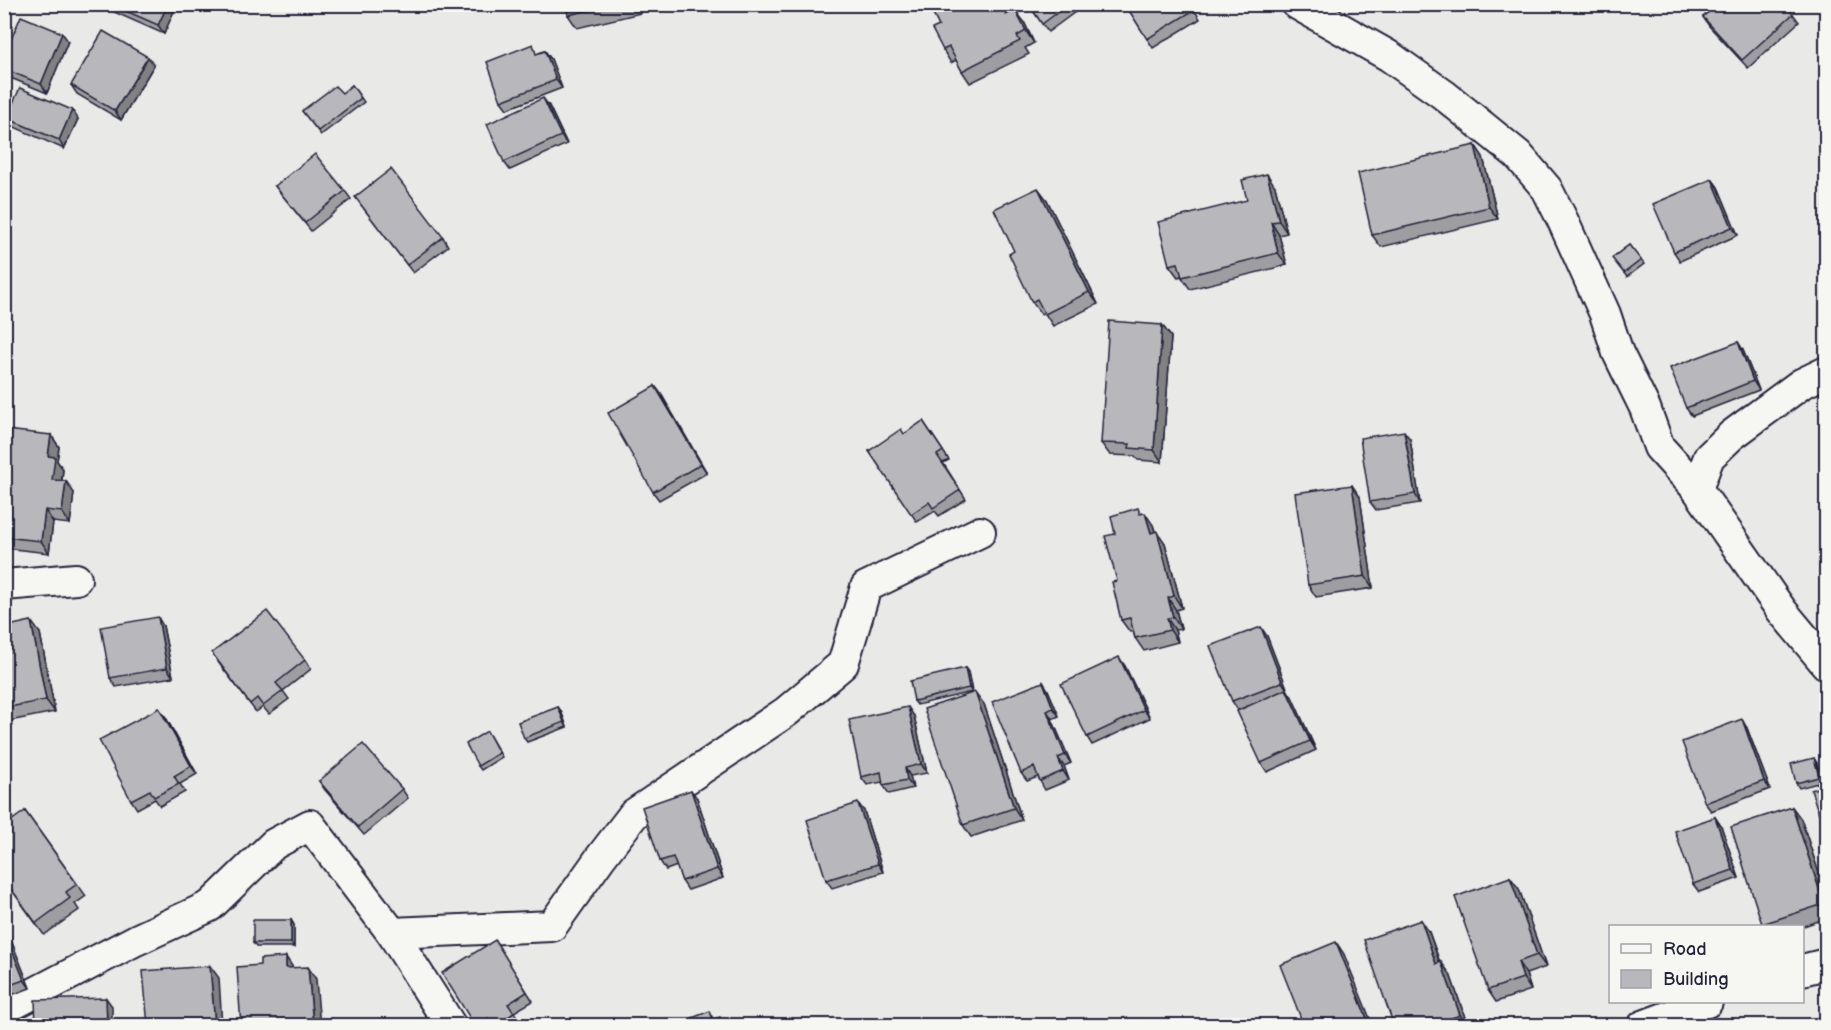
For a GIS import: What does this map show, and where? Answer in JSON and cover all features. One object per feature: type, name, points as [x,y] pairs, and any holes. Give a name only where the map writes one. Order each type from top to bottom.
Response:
[{"type":"street","points":[[1297,4],[1389,56],[1444,95],[1518,155],[1547,189],[1600,304],[1618,353],[1645,408],[1659,447],[1697,489],[1782,611],[1827,664]]},
{"type":"street","points":[[1697,489],[1709,457],[1732,435],[1801,384],[1827,372]]},
{"type":"street","points":[[392,933],[552,926],[600,857],[634,814],[786,712],[843,664],[866,587],[980,532]]},
{"type":"street","points":[[4,585],[76,579]]},
{"type":"street","points":[[4,1009],[136,940],[210,906],[274,844],[310,825],[392,933],[451,1026]]},
{"type":"street","points":[[1804,970],[1827,964]]},
{"type":"street","points":[[1643,1026],[1704,1003]]},
{"type":"building","points":[[110,4],[168,4],[158,25]]},
{"type":"building","points":[[566,4],[617,4],[568,15]]},
{"type":"building","points":[[928,4],[1001,4],[1006,15],[1015,10],[1026,31],[1017,36],[1020,41],[962,71],[949,47],[943,50],[932,29],[939,26]]},
{"type":"building","points":[[1029,4],[1069,4],[1042,24]]},
{"type":"building","points":[[1125,4],[1191,4],[1194,10],[1147,39]]},
{"type":"building","points":[[1717,4],[1784,4],[1793,14],[1742,60],[1703,17]]},
{"type":"building","points":[[21,16],[62,33],[41,84],[4,69],[4,56]]},
{"type":"building","points":[[103,31],[148,57],[115,111],[71,85]]},
{"type":"building","points":[[533,44],[536,54],[545,51],[556,80],[501,101],[487,62]]},
{"type":"building","points":[[352,85],[361,98],[318,131],[302,111],[335,86],[342,93]]},
{"type":"building","points":[[20,88],[72,110],[59,140],[6,118]]},
{"type":"building","points":[[543,98],[561,136],[504,162],[487,124]]},
{"type":"building","points":[[1475,145],[1489,207],[1372,235],[1358,173]]},
{"type":"building","points":[[315,154],[345,191],[305,223],[275,186]]},
{"type":"building","points":[[391,169],[443,237],[407,265],[355,197]]},
{"type":"building","points":[[1267,174],[1279,221],[1271,222],[1278,253],[1182,277],[1178,263],[1169,265],[1158,222],[1247,200],[1242,180]]},
{"type":"building","points":[[1712,179],[1732,227],[1674,252],[1653,204]]},
{"type":"building","points":[[1038,188],[1089,292],[1045,314],[1037,299],[1032,302],[1009,254],[1014,251],[994,209]]},
{"type":"building","points":[[1629,245],[1641,260],[1624,273],[1612,258]]},
{"type":"building","points":[[1109,321],[1162,325],[1154,450],[1129,448],[1130,444],[1101,443]]},
{"type":"building","points":[[1738,342],[1753,381],[1686,408],[1670,368]]},
{"type":"building","points":[[655,386],[701,464],[653,492],[608,413]]},
{"type":"building","points":[[923,421],[943,451],[937,455],[960,490],[933,508],[929,502],[911,514],[869,451],[901,429],[904,434]]},
{"type":"building","points":[[6,430],[51,435],[48,456],[55,457],[52,480],[66,481],[62,512],[45,510],[41,541],[4,537]]},
{"type":"building","points":[[1404,431],[1415,494],[1370,502],[1360,438]]},
{"type":"building","points":[[1352,485],[1365,576],[1308,585],[1295,493]]},
{"type":"building","points":[[1138,508],[1140,514],[1145,513],[1151,533],[1157,531],[1174,596],[1168,598],[1173,617],[1167,618],[1170,630],[1135,638],[1130,618],[1121,620],[1112,582],[1117,581],[1105,536],[1115,534],[1111,516]]},
{"type":"building","points":[[267,611],[305,660],[276,683],[283,691],[263,706],[257,698],[250,704],[212,653]]},
{"type":"building","points":[[158,617],[167,668],[110,678],[101,627]]},
{"type":"building","points":[[31,621],[46,700],[4,708],[4,627]]},
{"type":"building","points":[[1261,627],[1282,682],[1232,701],[1210,646]]},
{"type":"building","points":[[1119,657],[1144,710],[1087,737],[1061,684]]},
{"type":"building","points":[[965,668],[969,688],[914,701],[910,681]]},
{"type":"building","points":[[1043,682],[1053,708],[1047,711],[1065,755],[1058,758],[1063,771],[1040,781],[1034,767],[1021,773],[992,702]]},
{"type":"building","points":[[1286,689],[1310,741],[1261,763],[1237,711]]},
{"type":"building","points":[[975,692],[1014,808],[963,825],[924,709]]},
{"type":"building","points":[[558,707],[564,722],[524,738],[518,722]]},
{"type":"building","points":[[908,707],[921,764],[905,768],[907,780],[883,785],[881,772],[861,777],[849,720]]},
{"type":"building","points":[[159,708],[191,766],[174,776],[179,784],[154,797],[150,790],[131,800],[99,740]]},
{"type":"building","points":[[1742,719],[1764,781],[1705,803],[1682,742]]},
{"type":"building","points":[[487,731],[499,753],[478,766],[466,744]]},
{"type":"building","points":[[363,744],[402,789],[358,827],[319,781]]},
{"type":"building","points":[[1814,758],[1819,777],[1796,783],[1791,764]]},
{"type":"building","points":[[1827,785],[1827,838],[1811,790]]},
{"type":"building","points":[[691,790],[717,869],[682,881],[673,857],[660,861],[642,807]]},
{"type":"building","points":[[858,803],[878,864],[826,880],[807,820]]},
{"type":"building","points":[[1792,807],[1824,904],[1762,924],[1731,827]]},
{"type":"building","points":[[25,811],[77,884],[66,892],[70,898],[36,923],[4,879],[4,826]]},
{"type":"building","points":[[1715,817],[1733,870],[1693,884],[1675,831]]},
{"type":"building","points":[[1510,877],[1537,955],[1518,962],[1523,978],[1488,990],[1455,897]]},
{"type":"building","points":[[253,920],[291,920],[291,943],[253,943]]},
{"type":"building","points":[[1421,920],[1436,964],[1441,962],[1460,1015],[1443,1021],[1444,1026],[1394,1026],[1364,940]]},
{"type":"building","points":[[4,930],[24,980],[4,987]]},
{"type":"building","points":[[495,940],[527,992],[508,1004],[514,1013],[494,1026],[488,1018],[475,1026],[442,973]]},
{"type":"building","points":[[1336,942],[1370,1026],[1304,1026],[1280,965]]},
{"type":"building","points":[[286,957],[286,968],[308,967],[313,1026],[241,1026],[237,967],[260,965],[260,959]]},
{"type":"building","points":[[210,966],[215,1026],[148,1026],[143,971]]},
{"type":"building","points":[[106,998],[107,1026],[36,1026],[35,1000]]},
{"type":"building","points":[[710,1011],[713,1020],[720,1017],[724,1026],[694,1026],[692,1018]]},
{"type":"building","points":[[1135,1019],[1138,1026],[1121,1026]]}]
